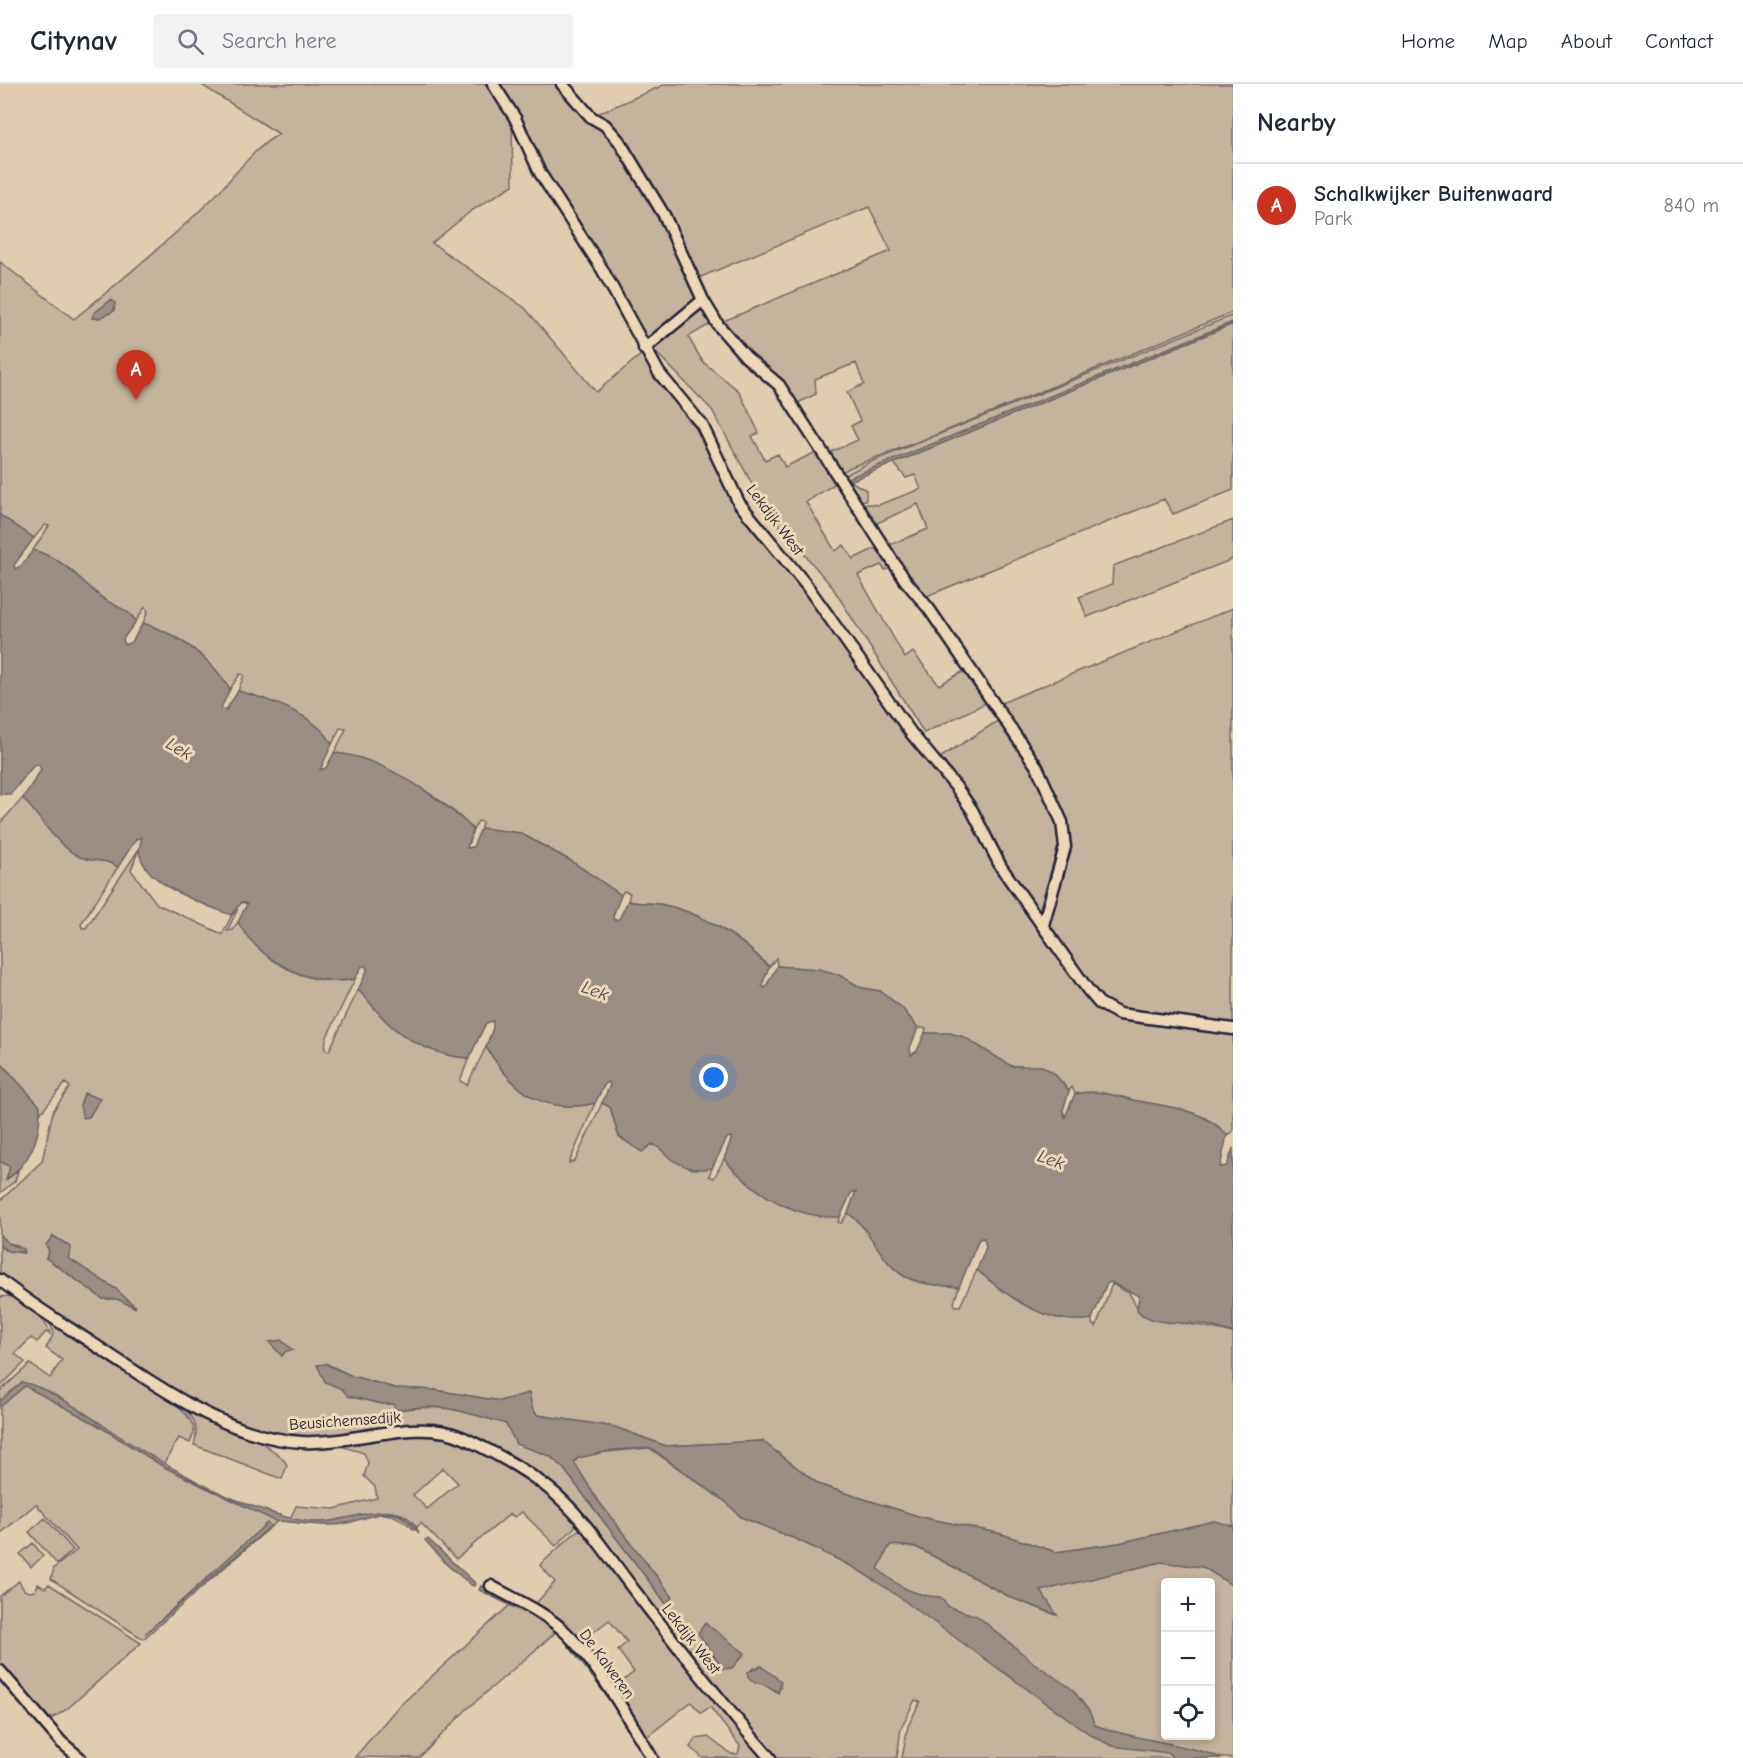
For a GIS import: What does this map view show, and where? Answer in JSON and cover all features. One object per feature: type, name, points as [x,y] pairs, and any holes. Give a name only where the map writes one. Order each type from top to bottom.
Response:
[{"type":"street","name":"Lekdijk West","points":[[493,84],[515,117],[540,173],[602,269],[658,373],[702,425],[739,502],[807,586],[911,733],[956,787],[972,810],[1001,867],[1088,990],[1110,1010],[1135,1017],[1233,1029]]},
{"type":"street","points":[[562,84],[591,117],[605,125],[636,166],[664,215],[718,325],[746,357],[779,385],[905,580],[929,609],[1037,767],[1062,822],[1065,841],[1043,926]]},
{"type":"street","points":[[644,349],[704,300]]},
{"type":"street","name":"Beusichemsedijk","points":[[0,1280],[145,1378],[210,1415],[282,1441],[306,1443],[423,1430],[450,1432],[546,1486],[566,1504],[592,1535]]},
{"type":"street","points":[[0,1291],[15,1292]]},
{"type":"street","name":"Lekdijk West","points":[[592,1535],[727,1708],[771,1758]]},
{"type":"street","name":"De Kalveren","points":[[490,1586],[561,1628],[579,1648],[608,1689],[652,1758]]},
{"type":"street","points":[[0,1671],[54,1734],[80,1758]]},
{"type":"shaded area","points":[[200,84],[487,84],[512,122],[513,185],[471,211],[432,243],[525,308],[596,392],[642,354],[684,395],[708,426],[750,511],[831,608],[966,808],[995,868],[1086,996],[1114,1019],[1233,1034],[1233,1131],[1227,1135],[1209,1120],[1177,1108],[1101,1093],[1075,1094],[1072,1087],[1069,1091],[1054,1078],[1034,1069],[1009,1066],[957,1039],[936,1033],[925,1033],[926,1028],[918,1028],[902,1008],[880,991],[862,988],[837,974],[819,969],[777,966],[776,958],[769,967],[733,936],[705,920],[660,904],[628,901],[630,893],[624,891],[621,895],[571,861],[520,833],[481,828],[482,822],[478,821],[473,830],[446,805],[409,781],[369,762],[334,753],[346,729],[340,728],[332,744],[325,734],[304,717],[277,704],[238,691],[244,675],[240,674],[230,689],[213,666],[192,648],[181,640],[143,623],[148,611],[145,607],[136,621],[124,610],[101,597],[63,564],[33,550],[49,526],[45,525],[34,538],[0,515],[0,262],[74,319],[162,245],[213,198],[260,147],[279,134]]},
{"type":"shaded area","points":[[500,84],[555,84],[562,94],[619,149],[642,184],[697,299],[649,339],[646,340],[546,174],[526,125]]},
{"type":"shaded area","points":[[666,84],[1233,84],[1233,312],[938,434],[851,467],[839,474],[826,454],[858,440],[851,426],[860,421],[847,392],[864,384],[856,363],[815,379],[816,394],[794,405],[721,322],[891,251],[869,207],[696,279],[606,121],[597,114]]},
{"type":"shaded area","points":[[701,305],[712,323],[688,337],[703,362],[739,391],[759,433],[752,436],[765,460],[778,454],[785,467],[816,452],[836,483],[806,502],[835,551],[844,545],[853,559],[878,547],[891,568],[885,570],[881,565],[858,575],[905,658],[913,652],[939,685],[964,671],[986,703],[924,733],[833,588],[765,508],[712,410],[650,346]]},
{"type":"shaded area","points":[[1233,315],[1233,322],[849,478],[850,481],[866,490],[866,500],[857,501],[841,477],[868,463]]},
{"type":"shaded area","points":[[1233,324],[1233,490],[1173,514],[1164,499],[922,598],[887,546],[928,529],[918,504],[873,525],[858,503],[878,505],[921,489],[915,475],[906,478],[894,463]]},
{"type":"shaded area","points":[[1233,520],[1233,559],[1087,617],[1079,597],[1112,584],[1113,566]]},
{"type":"shaded area","points":[[1233,608],[1233,1026],[1122,1012],[1095,994],[1047,924],[1067,844],[1058,808],[996,705]]},
{"type":"shaded area","points":[[999,720],[1030,766],[1058,826],[1060,842],[1038,913],[1005,867],[971,799],[941,757]]},
{"type":"shaded area","points":[[23,798],[68,849],[91,860],[106,861],[118,867],[81,924],[82,928],[86,928],[139,849],[131,870],[157,904],[222,934],[232,915],[238,909],[227,931],[232,930],[238,922],[247,936],[273,960],[304,975],[320,979],[338,981],[355,979],[326,1039],[325,1049],[329,1051],[358,990],[394,1029],[424,1047],[469,1058],[460,1081],[467,1085],[486,1047],[507,1075],[530,1096],[559,1106],[595,1103],[569,1163],[575,1161],[602,1103],[610,1107],[619,1137],[660,1147],[671,1159],[692,1169],[712,1168],[709,1176],[714,1178],[724,1159],[761,1192],[791,1208],[807,1213],[840,1217],[838,1222],[841,1223],[848,1213],[864,1228],[896,1271],[910,1279],[924,1283],[959,1287],[954,1303],[956,1306],[960,1306],[977,1270],[1030,1308],[1060,1318],[1092,1319],[1092,1324],[1096,1327],[1112,1284],[1129,1293],[1142,1315],[1233,1333],[1233,1526],[1214,1521],[1119,1543],[1056,1552],[998,1533],[921,1517],[820,1485],[762,1441],[666,1446],[615,1427],[537,1415],[532,1408],[529,1393],[500,1401],[435,1390],[395,1388],[352,1376],[327,1364],[349,1396],[382,1404],[393,1404],[396,1410],[440,1408],[506,1424],[516,1444],[550,1456],[564,1469],[667,1605],[672,1596],[596,1498],[574,1462],[578,1458],[596,1453],[649,1448],[727,1503],[741,1517],[798,1540],[853,1567],[890,1545],[916,1547],[1012,1598],[1056,1615],[1040,1591],[1161,1562],[1203,1567],[1233,1546],[1233,1758],[902,1758],[908,1726],[920,1702],[915,1700],[901,1728],[897,1758],[777,1758],[729,1707],[564,1497],[455,1432],[304,1440],[253,1429],[157,1382],[0,1276],[0,1246],[8,1251],[23,1253],[17,1245],[8,1243],[0,1235],[0,1201],[42,1161],[53,1111],[70,1087],[65,1083],[40,1114],[38,1104],[0,1062],[0,823]],"holes":[[[53,1236],[71,1247],[68,1258],[136,1306],[117,1299],[103,1299],[46,1258],[49,1251],[46,1245]],[[762,1666],[781,1687],[778,1692],[763,1682],[755,1683],[748,1675],[753,1668]]]},
{"type":"shaded area","points":[[0,1161],[10,1167],[7,1179],[18,1171],[15,1181],[0,1193]]},
{"type":"shaded area","points":[[9,1296],[22,1301],[34,1310],[50,1334],[46,1332],[37,1342],[31,1338],[15,1354],[25,1362],[0,1387],[0,1297]]},
{"type":"shaded area","points":[[39,1311],[147,1380],[184,1412],[193,1425],[193,1437],[190,1443],[179,1438],[163,1465],[204,1487],[281,1518],[143,1639],[51,1579],[54,1568],[77,1550],[36,1504],[0,1534],[0,1391],[30,1364],[50,1378],[62,1360],[46,1348],[53,1332]]},
{"type":"shaded area","points":[[174,1398],[237,1429],[271,1449],[282,1458],[287,1466],[282,1479],[194,1445],[196,1429],[193,1418]]},
{"type":"shaded area","points":[[428,1433],[456,1439],[539,1485],[576,1522],[575,1527],[556,1546],[522,1512],[515,1517],[510,1514],[456,1559],[421,1523],[414,1530],[394,1516],[375,1515],[332,1524],[289,1521],[296,1506],[334,1509],[377,1498],[375,1487],[364,1476],[368,1463],[364,1453],[334,1444]],"holes":[[[443,1468],[458,1483],[427,1509],[413,1495]]]},
{"type":"shaded area","points":[[45,1518],[73,1550],[57,1564],[29,1532]]},
{"type":"shaded area","points":[[578,1530],[585,1531],[766,1758],[703,1758],[690,1747],[696,1739],[708,1737],[731,1754],[738,1754],[740,1746],[710,1707],[701,1713],[691,1702],[643,1740],[610,1691],[634,1672],[618,1650],[627,1642],[609,1620],[577,1645],[532,1608],[555,1582],[540,1565]]},
{"type":"shaded area","points":[[33,1543],[43,1556],[31,1567],[20,1554]]},
{"type":"shaded area","points":[[19,1581],[24,1590],[29,1592],[35,1591],[38,1584],[45,1588],[49,1584],[141,1643],[67,1709],[53,1718],[42,1717],[0,1666],[0,1596]]},
{"type":"shaded area","points":[[511,1604],[542,1621],[555,1633],[466,1710],[419,1758],[355,1757],[397,1708]]},
{"type":"water","points":[[111,300],[115,303],[114,311],[100,318],[92,318],[94,313]]},
{"type":"water","points":[[1233,322],[1233,324],[850,481],[848,478]]},
{"type":"water","name":"Lek","points":[[0,515],[34,538],[14,565],[15,569],[21,566],[33,550],[55,559],[101,597],[124,610],[136,621],[123,639],[125,645],[132,642],[143,623],[181,640],[213,666],[230,689],[221,708],[226,710],[238,691],[277,704],[304,717],[325,734],[332,744],[320,770],[326,768],[334,753],[370,761],[406,778],[468,824],[473,830],[467,848],[473,847],[481,828],[520,833],[571,861],[621,895],[613,916],[614,920],[619,919],[628,901],[675,908],[719,927],[746,946],[769,967],[762,985],[765,988],[777,966],[819,969],[837,974],[862,988],[880,991],[902,1008],[918,1028],[910,1048],[911,1055],[917,1051],[925,1033],[950,1033],[964,1037],[1011,1066],[1042,1066],[1054,1073],[1069,1091],[1063,1110],[1065,1117],[1075,1094],[1093,1092],[1177,1108],[1209,1120],[1227,1135],[1220,1167],[1227,1166],[1233,1148],[1233,1333],[1206,1325],[1161,1321],[1144,1316],[1137,1310],[1139,1296],[1110,1282],[1106,1285],[1092,1319],[1060,1319],[1044,1314],[1002,1290],[977,1270],[986,1247],[984,1238],[979,1239],[959,1287],[910,1279],[896,1271],[864,1228],[848,1213],[856,1191],[851,1193],[840,1217],[823,1216],[791,1208],[761,1192],[724,1159],[732,1137],[727,1138],[712,1168],[707,1169],[696,1169],[680,1164],[652,1144],[642,1152],[619,1137],[610,1107],[602,1103],[610,1085],[609,1082],[605,1084],[595,1103],[559,1106],[530,1096],[507,1075],[486,1047],[493,1028],[493,1021],[486,1023],[469,1058],[447,1055],[424,1047],[394,1029],[358,990],[367,971],[366,966],[362,966],[355,979],[338,981],[304,975],[273,960],[247,936],[238,922],[247,904],[242,902],[231,915],[176,892],[151,874],[143,863],[139,851],[142,837],[136,839],[118,867],[109,862],[83,858],[70,851],[62,845],[23,798],[41,770],[39,765],[34,765],[11,794],[0,794]]},
{"type":"water","points":[[0,1062],[40,1106],[39,1128],[33,1148],[22,1165],[6,1180],[10,1167],[0,1161]]},
{"type":"water","points":[[84,1093],[100,1099],[89,1117],[83,1118],[80,1106]]},
{"type":"water","points":[[0,1235],[8,1243],[24,1249],[25,1252],[8,1251],[0,1246]]},
{"type":"water","points":[[53,1236],[71,1247],[68,1258],[116,1289],[136,1308],[117,1299],[103,1299],[46,1258],[49,1251],[46,1245]]},
{"type":"water","points":[[281,1340],[293,1350],[286,1351],[282,1356],[269,1342]]},
{"type":"water","points":[[326,1364],[352,1376],[395,1388],[435,1390],[500,1401],[529,1393],[532,1408],[537,1415],[615,1427],[666,1446],[762,1441],[820,1485],[921,1517],[998,1533],[1056,1552],[1119,1543],[1214,1521],[1233,1526],[1233,1586],[1203,1567],[1161,1562],[1041,1591],[1057,1615],[1012,1598],[916,1547],[890,1545],[878,1569],[906,1589],[922,1595],[940,1597],[949,1607],[977,1616],[1034,1663],[1072,1689],[1089,1711],[1095,1725],[1126,1735],[1191,1748],[1222,1758],[1172,1758],[1169,1753],[1112,1746],[1091,1735],[885,1587],[853,1567],[798,1540],[741,1517],[727,1503],[651,1448],[613,1450],[578,1458],[574,1462],[596,1498],[672,1596],[667,1605],[564,1469],[550,1456],[516,1444],[506,1424],[440,1407],[396,1410],[393,1404],[382,1404],[348,1396],[342,1389],[325,1382],[317,1365]]},
{"type":"water","points":[[22,1382],[57,1396],[165,1464],[241,1502],[281,1516],[312,1522],[332,1521],[375,1512],[401,1514],[411,1521],[419,1533],[404,1518],[384,1513],[334,1525],[275,1521],[164,1467],[94,1423],[25,1386],[0,1407],[0,1401]]},
{"type":"water","points":[[267,1523],[271,1526],[145,1634],[155,1625]]},
{"type":"water","points":[[428,1539],[476,1584],[473,1586],[447,1565],[425,1540]]},
{"type":"water","points":[[481,1586],[525,1610],[523,1612],[479,1590]]},
{"type":"water","points":[[531,1612],[558,1630],[581,1657],[609,1699],[562,1637]]},
{"type":"water","points":[[705,1623],[745,1653],[732,1668],[723,1669],[698,1633]]},
{"type":"water","points":[[761,1666],[781,1681],[778,1693],[748,1677],[748,1672]]},
{"type":"place","name":"Schalkwijker Buitenwaard","points":[[136,400]]}]
